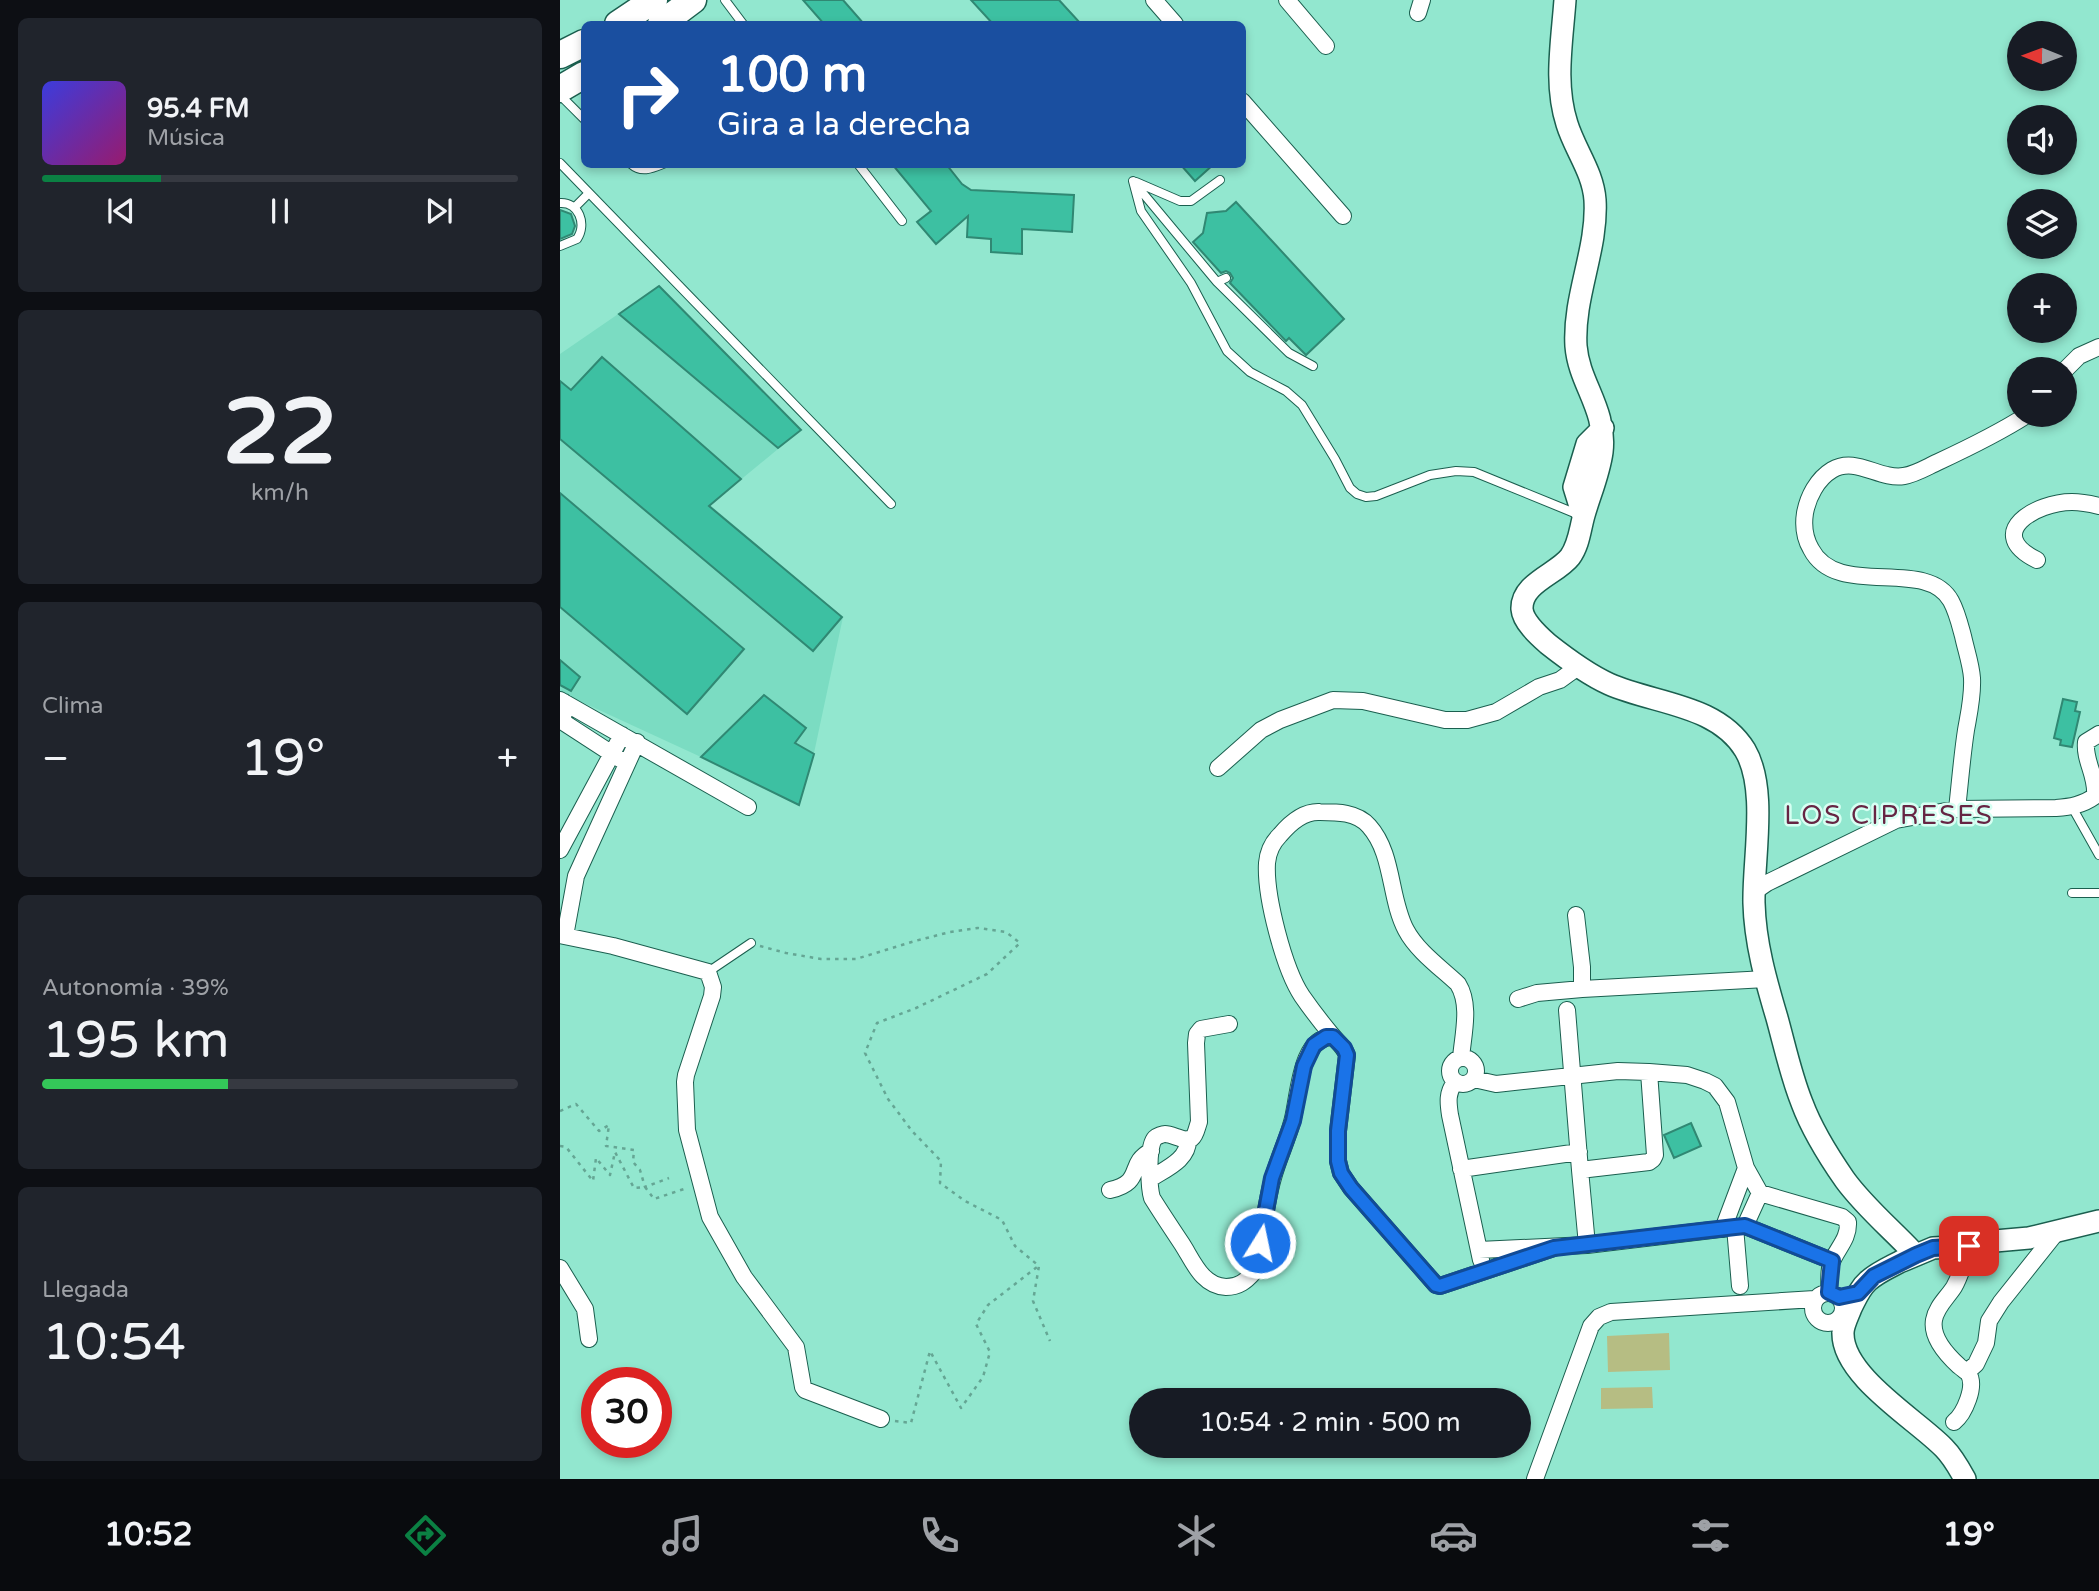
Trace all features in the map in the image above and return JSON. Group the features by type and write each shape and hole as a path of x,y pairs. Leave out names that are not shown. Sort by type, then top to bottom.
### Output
{"highway":[{"path":"638,21 664,17 692,0"},
{"path":"560,55 581,44"},
{"path":"560,89 581,77"}],"street":[{"path":"1154,0 1172,21"},
{"path":"1287,0 1326,46"},
{"path":"1565,0 1559,72 1561,102 1568,127 1592,180 1595,202 1591,250 1581,298 1576,349 1603,428 1595,484 1574,551 1566,562 1528,591 1524,597 1522,614 1538,636 1578,667 1610,684 1709,717 1730,732 1746,751 1754,773 1758,810 1760,887 1755,920 1758,947 1795,1083 1812,1126 1846,1181 1912,1254"},
{"path":"1246,106 1343,216"},
{"path":"2077,358 2099,347"},
{"path":"1957,809 1972,678 1961,629 1951,601 1944,591 1924,582 1841,573 1820,564 1805,539 1803,523 1817,484 1834,469 1856,466 1891,477 1906,476 1956,454 2007,426"},
{"path":"2037,560 2017,546 2014,537 2019,521 2026,515 2052,504 2073,502 2099,506"},
{"path":"1218,768 1261,730 1333,700 1363,701 1445,720 1467,720 1496,712 1539,687 1560,680 1578,667"},
{"path":"562,701 748,807"},
{"path":"562,701 563,722 627,763"},
{"path":"1760,887 1896,820 1957,809 2072,807 2088,801 2095,796 2096,785 2085,751 2086,742 2099,734"},
{"path":"560,850 611,755 629,738"},
{"path":"629,738 627,763 576,876 563,935 708,972 713,987 712,996 685,1082 687,1130 710,1217 737,1265 796,1347 805,1390 881,1419"},
{"path":"1461,1058 1465,1007 1462,991 1406,931 1383,850 1376,835 1354,815 1315,811 1289,824 1272,843 1267,865 1270,896 1286,962 1301,993 1347,1055 1338,1131 1338,1161 1341,1173 1436,1285 1440,1286 1554,1248"},
{"path":"1576,915 1582,989"},
{"path":"1518,999 1537,993 1582,989 1766,979"},
{"path":"1567,1010 1587,1245"},
{"path":"1230,1024 1201,1028 1198,1034 1196,1051 1199,1122 1193,1138 1166,1134 1158,1136 1153,1142 1149,1189 1196,1269 1207,1281 1219,1287 1232,1287 1247,1280 1254,1272 1272,1178 1293,1121 1304,1066 1314,1045 1326,1037 1333,1037"},
{"path":"1474,1079 1476,1073 1470,1060 1461,1058 1452,1063 1451,1078 1455,1082 1465,1084 1474,1079 1496,1084 1618,1071 1687,1076 1714,1086 1727,1102 1746,1168 1760,1193 1846,1219 1849,1226 1839,1252 1832,1261 1835,1296 1849,1313 1838,1328"},
{"path":"1580,1170 1649,1162 1653,1159 1655,1154 1650,1072"},
{"path":"1455,1082 1449,1089 1448,1103 1484,1270"},
{"path":"1150,1179 1183,1157 1189,1146 1188,1139"},
{"path":"1110,1190 1127,1184 1133,1178 1143,1155 1151,1151"},
{"path":"1461,1169 1579,1152"},
{"path":"1740,1286 1734,1227 1746,1168"},
{"path":"1734,1227 1760,1193"},
{"path":"1965,1479 1944,1448 1884,1397 1858,1370 1838,1328 1815,1316 1812,1307 1912,1254 1933,1248 1969,1246 2056,1233 2099,1221"},
{"path":"1479,1250 1554,1248 1734,1227 1832,1261"},
{"path":"1963,1369 1976,1364 1986,1343 1987,1326 2001,1302 2056,1233"},
{"path":"1954,1422 1964,1410 1970,1385 1963,1369 1937,1339 1934,1319 1954,1288 1969,1246"},
{"path":"560,1268 584,1309 589,1339"},
{"path":"1535,1479 1591,1326 1604,1314 1611,1311 1835,1296"}],"lane":[{"path":"724,0 738,21"},
{"path":"560,95 581,116"},
{"path":"560,163 891,504"},
{"path":"861,168 902,221"},
{"path":"1133,181 1180,201 1191,201 1220,180"},
{"path":"1133,181 1289,353 1313,366"},
{"path":"1133,181 1142,211 1191,282 1227,351 1250,372 1286,391 1302,405 1350,488 1357,494 1376,496 1430,475 1456,471 1474,472 1581,526"},
{"path":"575,207 589,193"},
{"path":"560,203 569,203 575,207 582,225 576,239 560,246"},
{"path":"2072,807 2099,855"},
{"path":"2072,892 2099,893"},
{"path":"708,972 751,943"}],"path":[{"path":"751,943 810,957 856,959 927,938 978,928 1006,932 1020,943 987,974 916,1008 877,1023 865,1053 888,1099 912,1131 940,1161 940,1183 965,1201 1002,1220 1015,1246 1039,1266"},
{"path":"560,1111 576,1104 598,1131 610,1125 606,1146 634,1150 633,1162 640,1170 645,1187 654,1199 700,1183"},
{"path":"560,1146 566,1147 593,1181 596,1158 610,1175 615,1152 634,1188 669,1178"},
{"path":"1039,1266 1033,1301 1050,1341"},
{"path":"881,1419 911,1423 930,1351 961,1408 983,1377 990,1352 976,1324 988,1305 1039,1266"}],"shaded area":[{"path":"659,286 801,430 710,505 843,617 814,753 799,805 560,692 560,354"},
{"path":"1669,1333 1670,1370 1608,1372 1607,1336"},
{"path":"1652,1387 1653,1408 1601,1409 1601,1388"}],"building":[{"path":"803,0 843,0 861,21 821,21"},
{"path":"971,0 1059,0 1078,21 990,21"},
{"path":"895,168 949,168 962,184 971,190 1074,195 1072,232 1022,229 1022,254 991,252 991,239 967,237 968,216 936,244 917,222 931,211"},
{"path":"1184,168 1210,168 1195,181"},
{"path":"1236,202 1344,319 1306,355 1289,338 1286,341 1230,283 1233,278 1230,273 1221,273 1193,242 1203,233 1207,213 1226,211"},
{"path":"560,210 571,214 575,226 572,234 560,239"},
{"path":"659,286 801,430 778,448 619,314"},
{"path":"602,357 741,479 709,506 842,617 813,651 560,439 560,381 571,390"},
{"path":"560,493 744,649 687,714 560,607"},
{"path":"560,660 580,677 571,691 560,685"},
{"path":"764,695 806,728 795,743 814,754 799,805 701,757"},
{"path":"2063,699 2077,702 2075,711 2080,712 2072,747 2060,745 2061,740 2054,738"},
{"path":"1691,1123 1701,1146 1674,1158 1664,1135"}],"district":[{"name":"LOS CIPRESES","path":"1889,815"}],"route":[{"path":"1260,1243 1272,1178 1293,1121 1304,1066 1314,1045 1326,1037 1333,1037 1339,1041 1347,1055 1338,1131 1338,1161 1341,1173 1436,1285 1440,1286 1554,1248 1745,1226 1832,1261 1829,1292 1839,1297 1858,1293 1874,1276 1933,1248 1969,1246"}]}
